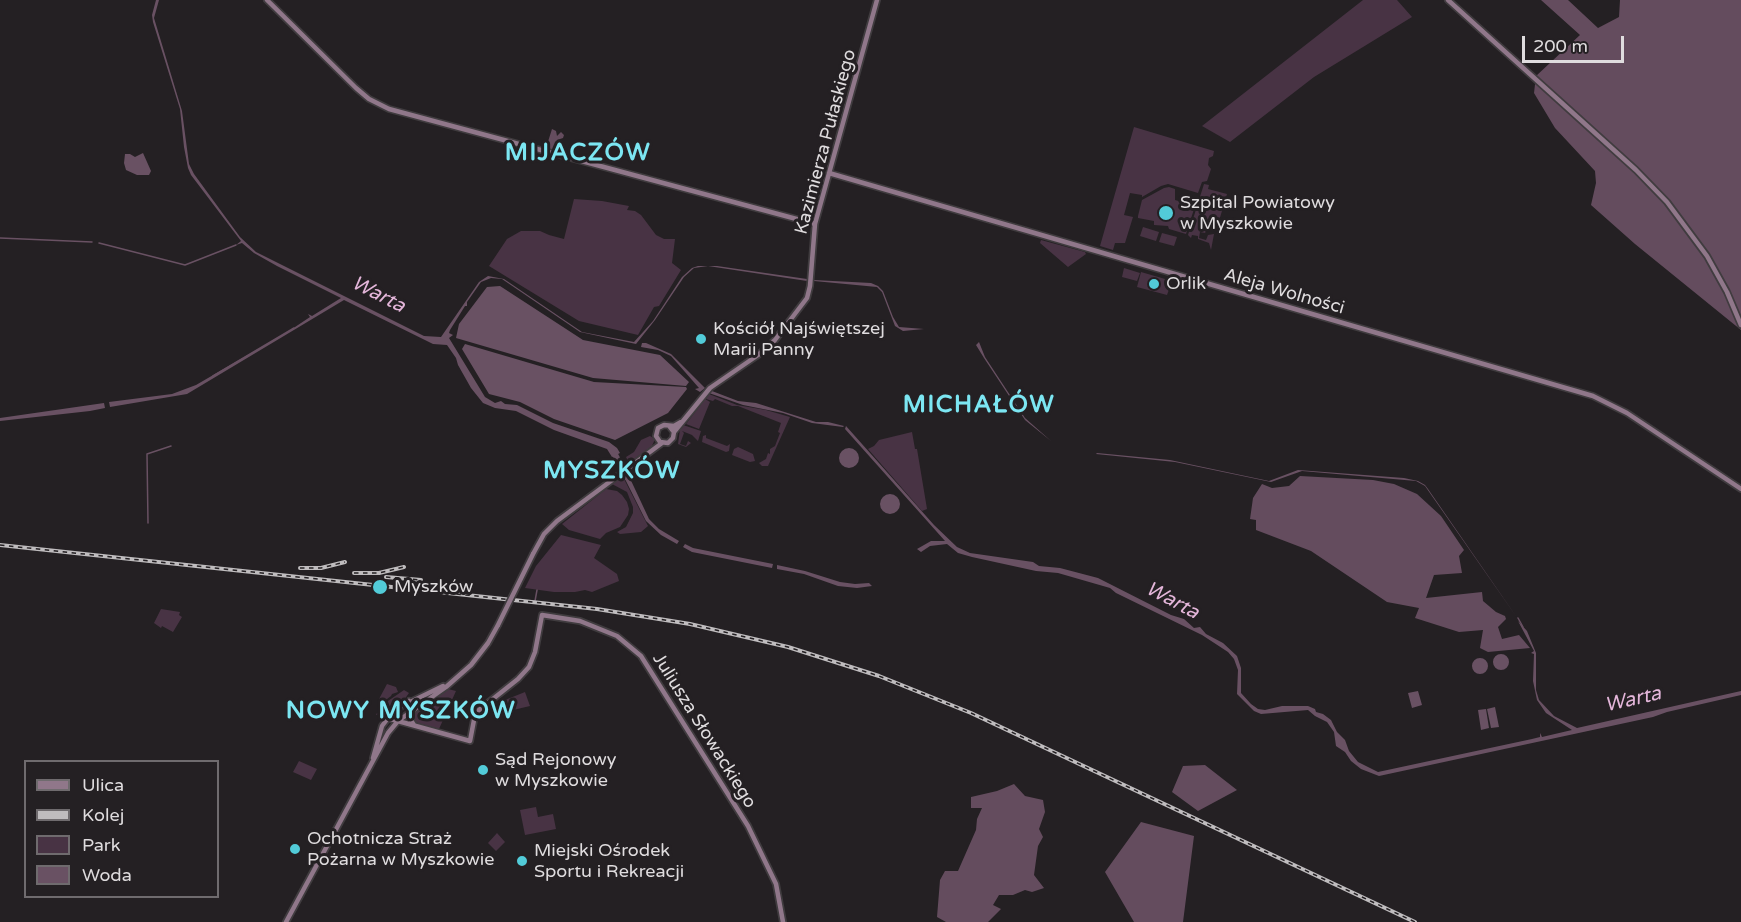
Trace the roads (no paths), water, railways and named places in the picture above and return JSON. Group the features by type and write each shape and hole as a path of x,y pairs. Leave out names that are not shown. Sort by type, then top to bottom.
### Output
{"street":[{"path":"267,0 356,88 369,99 389,109 767,213 815,224"},
{"name":"Kazimierza Pułaskiego","path":"674,432 710,388 770,345 802,305 810,285 815,224 877,0"},
{"path":"1448,0 1636,170 1667,202 1714,268 1741,325"},
{"name":"Aleja Wolności","path":"829,173 1593,396 1627,414 1741,489"},
{"name":"Kazimierza Pułaskiego","path":"670,427 685,418"},
{"path":"664,425 670,427 674,432 673,438 670,442 660,441 656,434 658,428 664,425"},
{"path":"286,922 388,733 398,721 453,681 480,656 544,534 562,517 660,441"},
{"name":"Juliusza Słowackiego","path":"416,727 470,741 474,720 479,710 518,679 529,667 536,652 542,615 580,621 606,631 621,639 640,656 748,826 776,884 783,922"},
{"path":"371,764 380,729 398,707 453,681"},
{"path":"409,701 412,704 410,719 416,727"},
{"path":"388,719 416,727"}],"water":[{"path":"156,0 159,0 154,18 182,111 189,164 240,237 256,252 424,336 441,337 479,282 488,276 504,279 582,332 634,342 653,321 682,277 692,268 708,266 694,268 684,277 655,320 636,344 580,332 502,279 491,278 481,282 450,330 449,333 453,335 449,338 485,397 495,403 501,401 505,404 517,405 553,423 609,442 620,453 612,457 607,449 554,430 516,411 495,408 483,403 471,388 447,345 433,344 344,300 187,394 110,407 109,402 172,394 196,385 289,331 310,317 308,314 312,316 341,298 277,266 242,243 236,245 241,241 191,175 184,147 180,109 153,22 152,15"},
{"path":"143,153 151,171 149,175 137,175 126,170 125,154 135,157"},
{"path":"708,266 807,279 807,281"},
{"path":"814,280 871,283 878,286 883,291 899,327 924,329 903,331 895,326 882,292 877,287"},
{"path":"500,286 583,340 660,355 689,382 686,386 593,378 456,338 459,324 487,287"},
{"path":"979,342 985,357 1025,418 1051,441 1025,420 976,345"},
{"path":"642,343 671,354 705,388 700,392 695,389 699,388 671,356 658,350 641,347"},
{"path":"465,344 594,382 686,387 687,389 668,413 615,440 554,419 520,402 489,394 462,349"},
{"path":"712,391 738,401 756,403 816,422 844,426 812,423 783,413 743,405 709,393"},
{"path":"104,403 105,408 90,411 0,421 0,418"},
{"path":"846,426 934,525 957,547 970,553 1033,562 1039,566 1060,568 1098,578 1171,615 1184,619 1194,628 1200,627 1206,634 1223,643 1237,656 1241,668 1241,693 1251,704 1258,709 1265,710 1282,706 1308,706 1315,709 1316,712 1331,720 1358,762 1378,772 1532,739 1540,737 1540,733 1542,737 1572,730 1546,713 1537,700 1533,681 1534,654 1531,653 1534,651 1518,621 1527,631 1536,653 1536,690 1539,700 1554,716 1577,728 1741,691 1741,695 1653,717 1379,776 1361,769 1351,761 1345,752 1336,746 1334,732 1327,722 1308,710 1261,714 1254,711 1237,694 1238,670 1234,659 1228,652 1202,635 1110,588 1058,573 1036,571 972,557 958,553 947,544 930,546 921,552 917,549 931,541 945,541 845,429"},
{"path":"849,448 856,451 859,458 856,465 849,468 842,465 839,458 842,451"},
{"path":"1097,453 1170,460 1269,481 1298,470 1418,481 1425,485 1428,489 1518,619 1425,486 1416,481 1302,471 1271,482 1175,462"},
{"path":"627,472 649,519 659,529 679,541 677,544 661,535 646,521 623,475"},
{"path":"890,494 897,497 900,504 897,511 890,514 883,511 880,504 883,497"},
{"path":"685,544 693,548 773,564 772,568 692,552 683,547"},
{"path":"777,565 840,582 869,583 872,586 857,588 838,586 804,574 777,569"},
{"path":"1501,654 1509,662 1501,670 1493,662"},
{"path":"1480,658 1488,666 1480,674 1472,666"},
{"path":"1418,691 1422,705 1412,708 1408,693"},
{"path":"1495,707 1499,727 1491,728 1487,709"},
{"path":"1486,709 1489,728 1481,730 1478,710"}],"waterway":[{"path":"0,238 92,242"},
{"path":"99,243 185,265 236,245"},
{"path":"213,376 294,328"},
{"path":"148,523 147,454 171,446"},
{"name":"Warta","path":"612,449 627,477"},
{"path":"535,601 537,590"},
{"path":"1518,618 1523,627"}],"railway":[{"path":"0,545 597,609 690,624 788,647 879,676 971,713 1415,922"},
{"path":"300,568 321,568 345,562"},
{"path":"354,573 379,573 404,567"},
{"path":"386,577 421,580"}],"place":[{"name":"Szpital Powiatowy w Myszkowie","path":"1166,213"},
{"name":"Orlik","path":"1154,284"},
{"name":"Kościół Najświętszej Marii Panny","path":"701,339"},
{"name":"Myszków","path":"380,587"},
{"name":"Sąd Rejonowy w Myszkowie","path":"483,770"},
{"name":"Ochotnicza Straż Pożarna w Myszkowie","path":"295,849"},
{"name":"Miejski Ośrodek Sportu i Rekreacji","path":"522,861"}],"district":[{"name":"MIJACZÓW","path":"578,154"},
{"name":"MICHAŁÓW","path":"979,406"},
{"name":"MYSZKÓW","path":"612,472"},
{"name":"NOWY MYSZKÓW","path":"401,712"}]}
